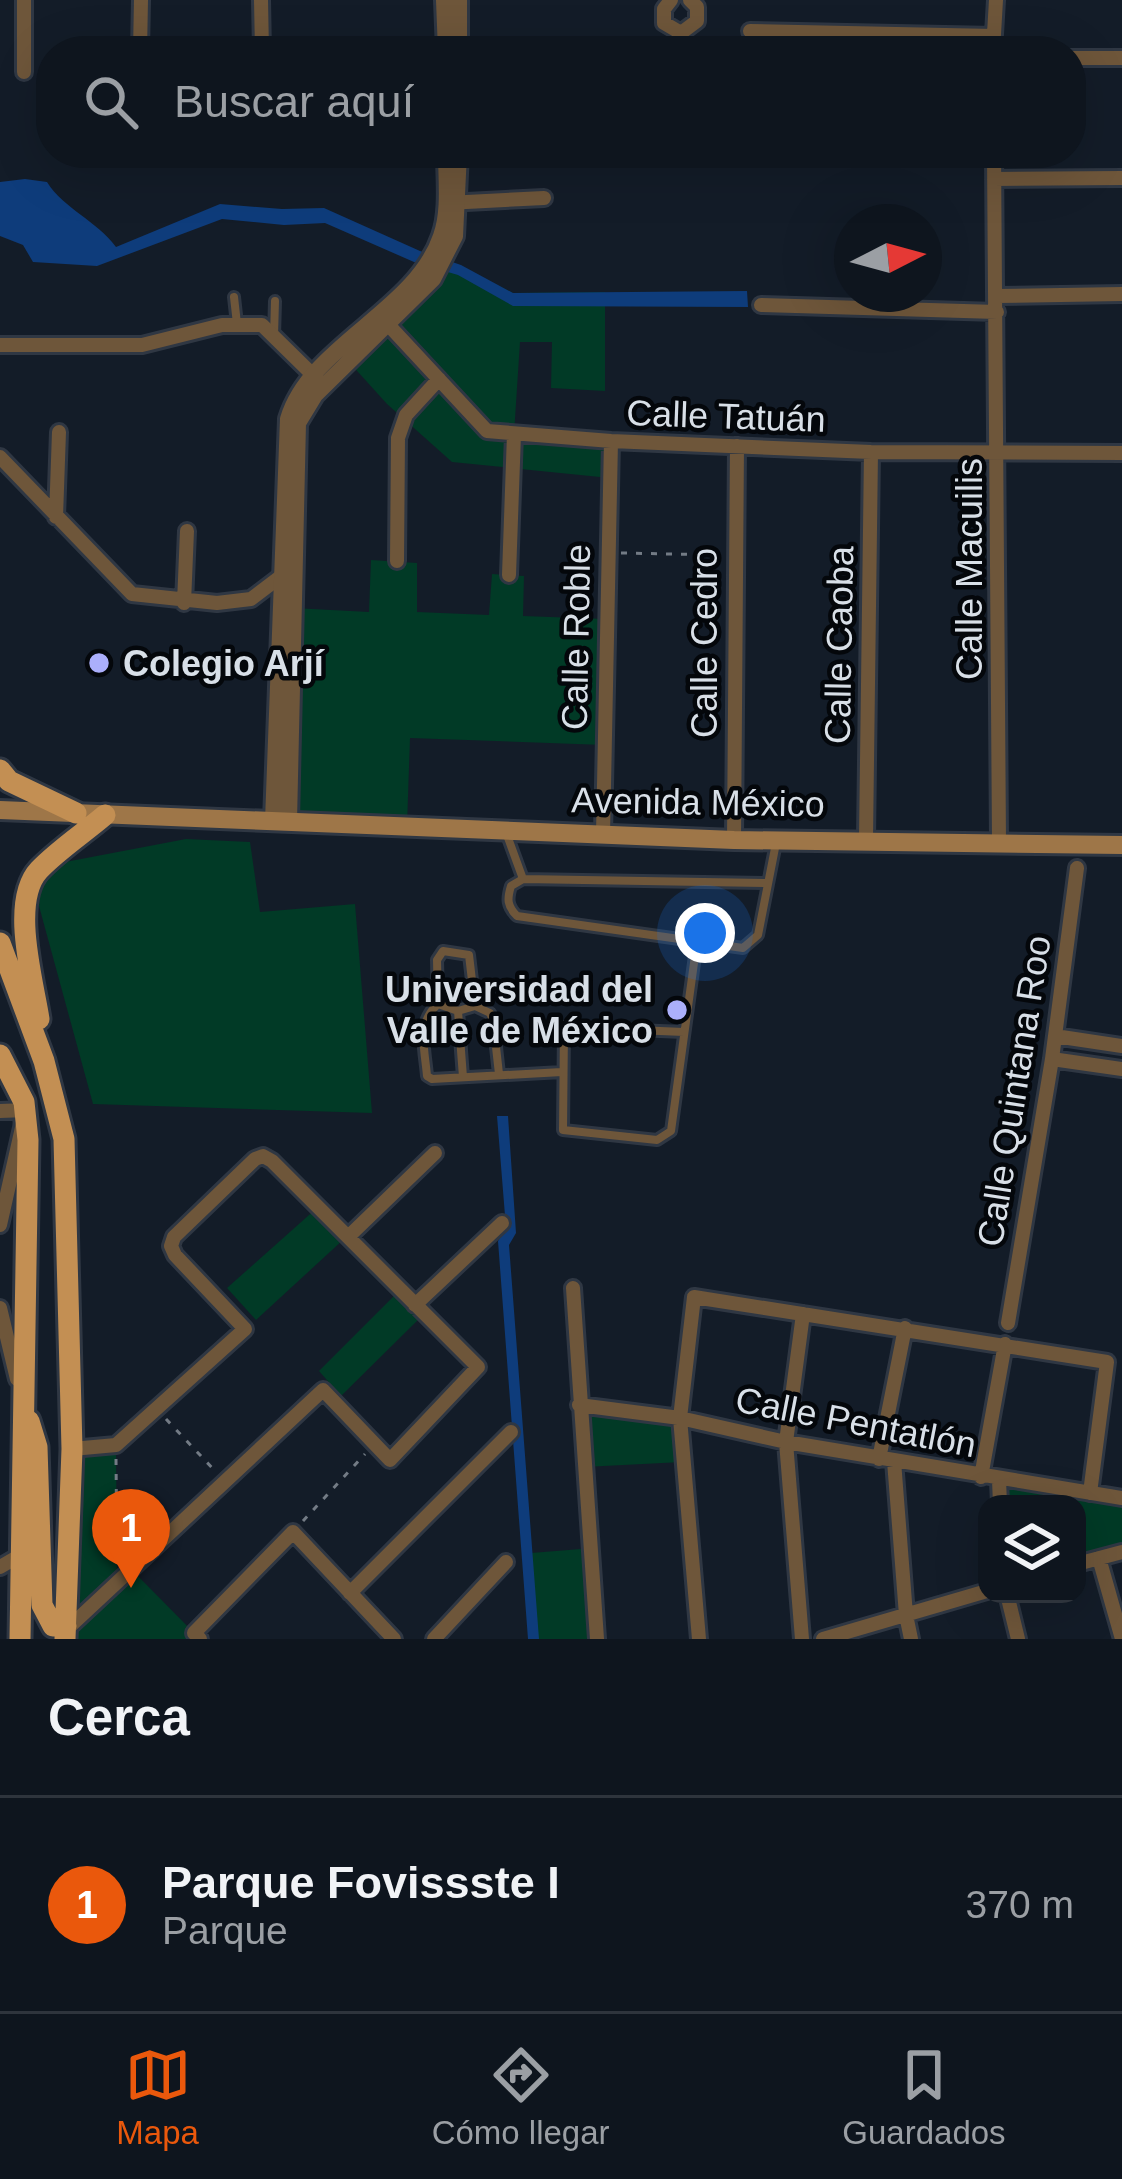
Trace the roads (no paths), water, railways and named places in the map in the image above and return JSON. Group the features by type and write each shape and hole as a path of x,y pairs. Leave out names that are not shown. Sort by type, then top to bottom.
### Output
{"main road":[{"path":"0,770 9,781 76,813"},
{"name":"Avenida México","path":"0,810 734,840 1122,845"},
{"path":"44,1061 25,899 35,873 105,815"},
{"path":"0,943 44,1061 64,1139 72,1450 66,1632 53,1626 42,1606 37,1447 23,1403"},
{"path":"0,1045 21,1092 29,1204 23,1403 10,1562 20,1639"},
{"path":"0,1055 21,1092 64,1139"}],"street":[{"path":"23,72 24,0"},
{"path":"140,36 141,0"},
{"path":"261,0 262,36"},
{"path":"445,0 446,36"},
{"path":"459,0 459,36"},
{"path":"671,0 664,9 664,23 681,33 697,21 697,7 690,0"},
{"path":"993,36 996,0"},
{"path":"749,31 851,36"},
{"path":"1086,58 1122,58"},
{"path":"448,168 453,202"},
{"path":"281,821 298,423 315,395 424,269 453,202 457,168"},
{"name":"Calle Macuilis","path":"994,168 999,842"},
{"path":"994,179 1122,178"},
{"path":"453,202 544,198"},
{"path":"761,305 997,304 1122,294"},
{"path":"281,821 280,577 288,419 294,398 314,376 384,320"},
{"name":"Calle Tatuán","path":"384,320 487,431 871,452 1122,453"},
{"path":"0,345 142,345 237,325 262,326 314,376"},
{"path":"397,562 398,438 406,415 439,379"},
{"path":"56,517 59,432"},
{"path":"509,574 514,434"},
{"name":"Calle Roble","path":"603,834 610,441"},
{"name":"Calle Cedro","path":"734,840 737,446"},
{"name":"Calle Caoba","path":"866,839 871,452"},
{"path":"0,458 128,592 184,603 251,599 280,577"},
{"path":"184,603 187,531"},
{"name":"Calle Quintana Roo","path":"1008,1323 1052,1059 1077,868"},
{"path":"1055,1036 1122,1046"},
{"path":"1052,1059 1122,1069"},
{"path":"0,1111 21,1092"},
{"path":"0,1226 21,1092"},
{"path":"348,1237 435,1153"},
{"path":"66,1632 323,1390 391,1460 478,1367 263,1156 174,1238 171,1246 245,1328 116,1445 72,1450"},
{"path":"415,1305 502,1223"},
{"path":"573,1288 597,1639"},
{"path":"699,1639 680,1418 694,1297 1107,1362 1090,1493"},
{"path":"0,1308 23,1403"},
{"path":"802,1639 786,1442 803,1314"},
{"path":"905,1328 886,1460 911,1639"},
{"path":"981,1477 1005,1344"},
{"name":"Calle Pentatlón","path":"579,1405 680,1418 786,1442 1122,1498"},
{"path":"350,1593 511,1432"},
{"path":"999,1480 1000,1495"},
{"path":"197,1636 292,1532 394,1639"},
{"path":"1086,1562 1122,1552"},
{"path":"1100,1558 1122,1639"},
{"path":"434,1639 506,1562"},
{"path":"824,1639 978,1594"},
{"path":"1008,1603 1018,1639"}],"lane":[{"path":"234,297 237,325"},
{"path":"274,340 275,302"},
{"path":"505,830 523,879"},
{"path":"767,883 523,879 511,886 507,898 517,916 743,948 755,941 777,837"},
{"path":"684,1032 570,1024 562,1034 563,1130 657,1140 671,1131 697,941"},
{"path":"475,1006 466,952 439,953 438,1004 423,1023 427,1076 562,1072"},
{"path":"438,1004 458,1011 475,1006 490,1013 499,1074"},
{"path":"458,1011 463,1077"}],"water":[{"path":"0,182 47,182 116,247 220,204 324,208 461,265 513,293 747,291 748,307 513,306 458,275 414,262 325,223 222,219 97,266 33,262 23,245 0,236"},
{"path":"497,1116 508,1116 516,1233 509,1245 539,1639 528,1639 498,1241 506,1228"}],"place":[{"name":"Colegio Arjí","path":"99,663"},
{"name":"Universidad del Valle de México","path":"677,1010"},
{"name":"Parque Fovissste I","path":"131,1588"}]}
